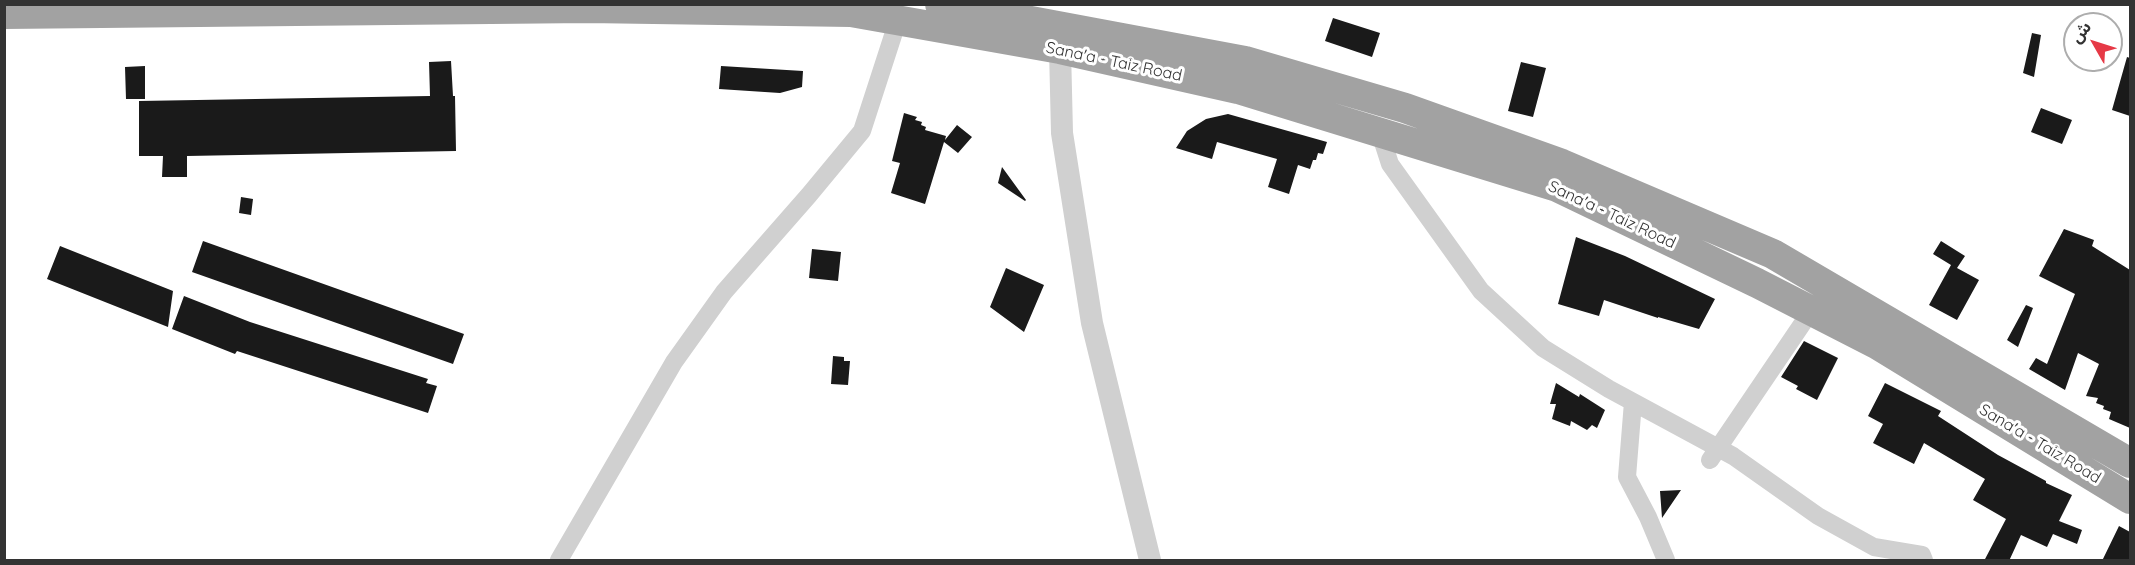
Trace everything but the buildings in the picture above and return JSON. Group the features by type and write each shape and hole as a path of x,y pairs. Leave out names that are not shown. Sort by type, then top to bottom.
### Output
{"highway":[{"name":"Sana'a - Taiz Road","path":"940,4 1245,61 1406,108 1562,164 1773,254 2130,463"},
{"name":"Sana'a - Taiz Road","path":"4,14 588,8 851,12 1060,49 1238,89 1557,187 1878,345 2130,499"}],"street":[{"path":"560,561 674,362 724,291 862,131 898,21"},
{"path":"1060,49 1062,133 1092,323 1150,561"},
{"path":"1380,133 1390,164 1482,291 1543,348 1714,454 1732,456 1818,516 1874,547 1922,555 1924,561"},
{"path":"1714,454 1811,311"},
{"path":"1633,402 1627,477 1648,517 1666,561"}]}
